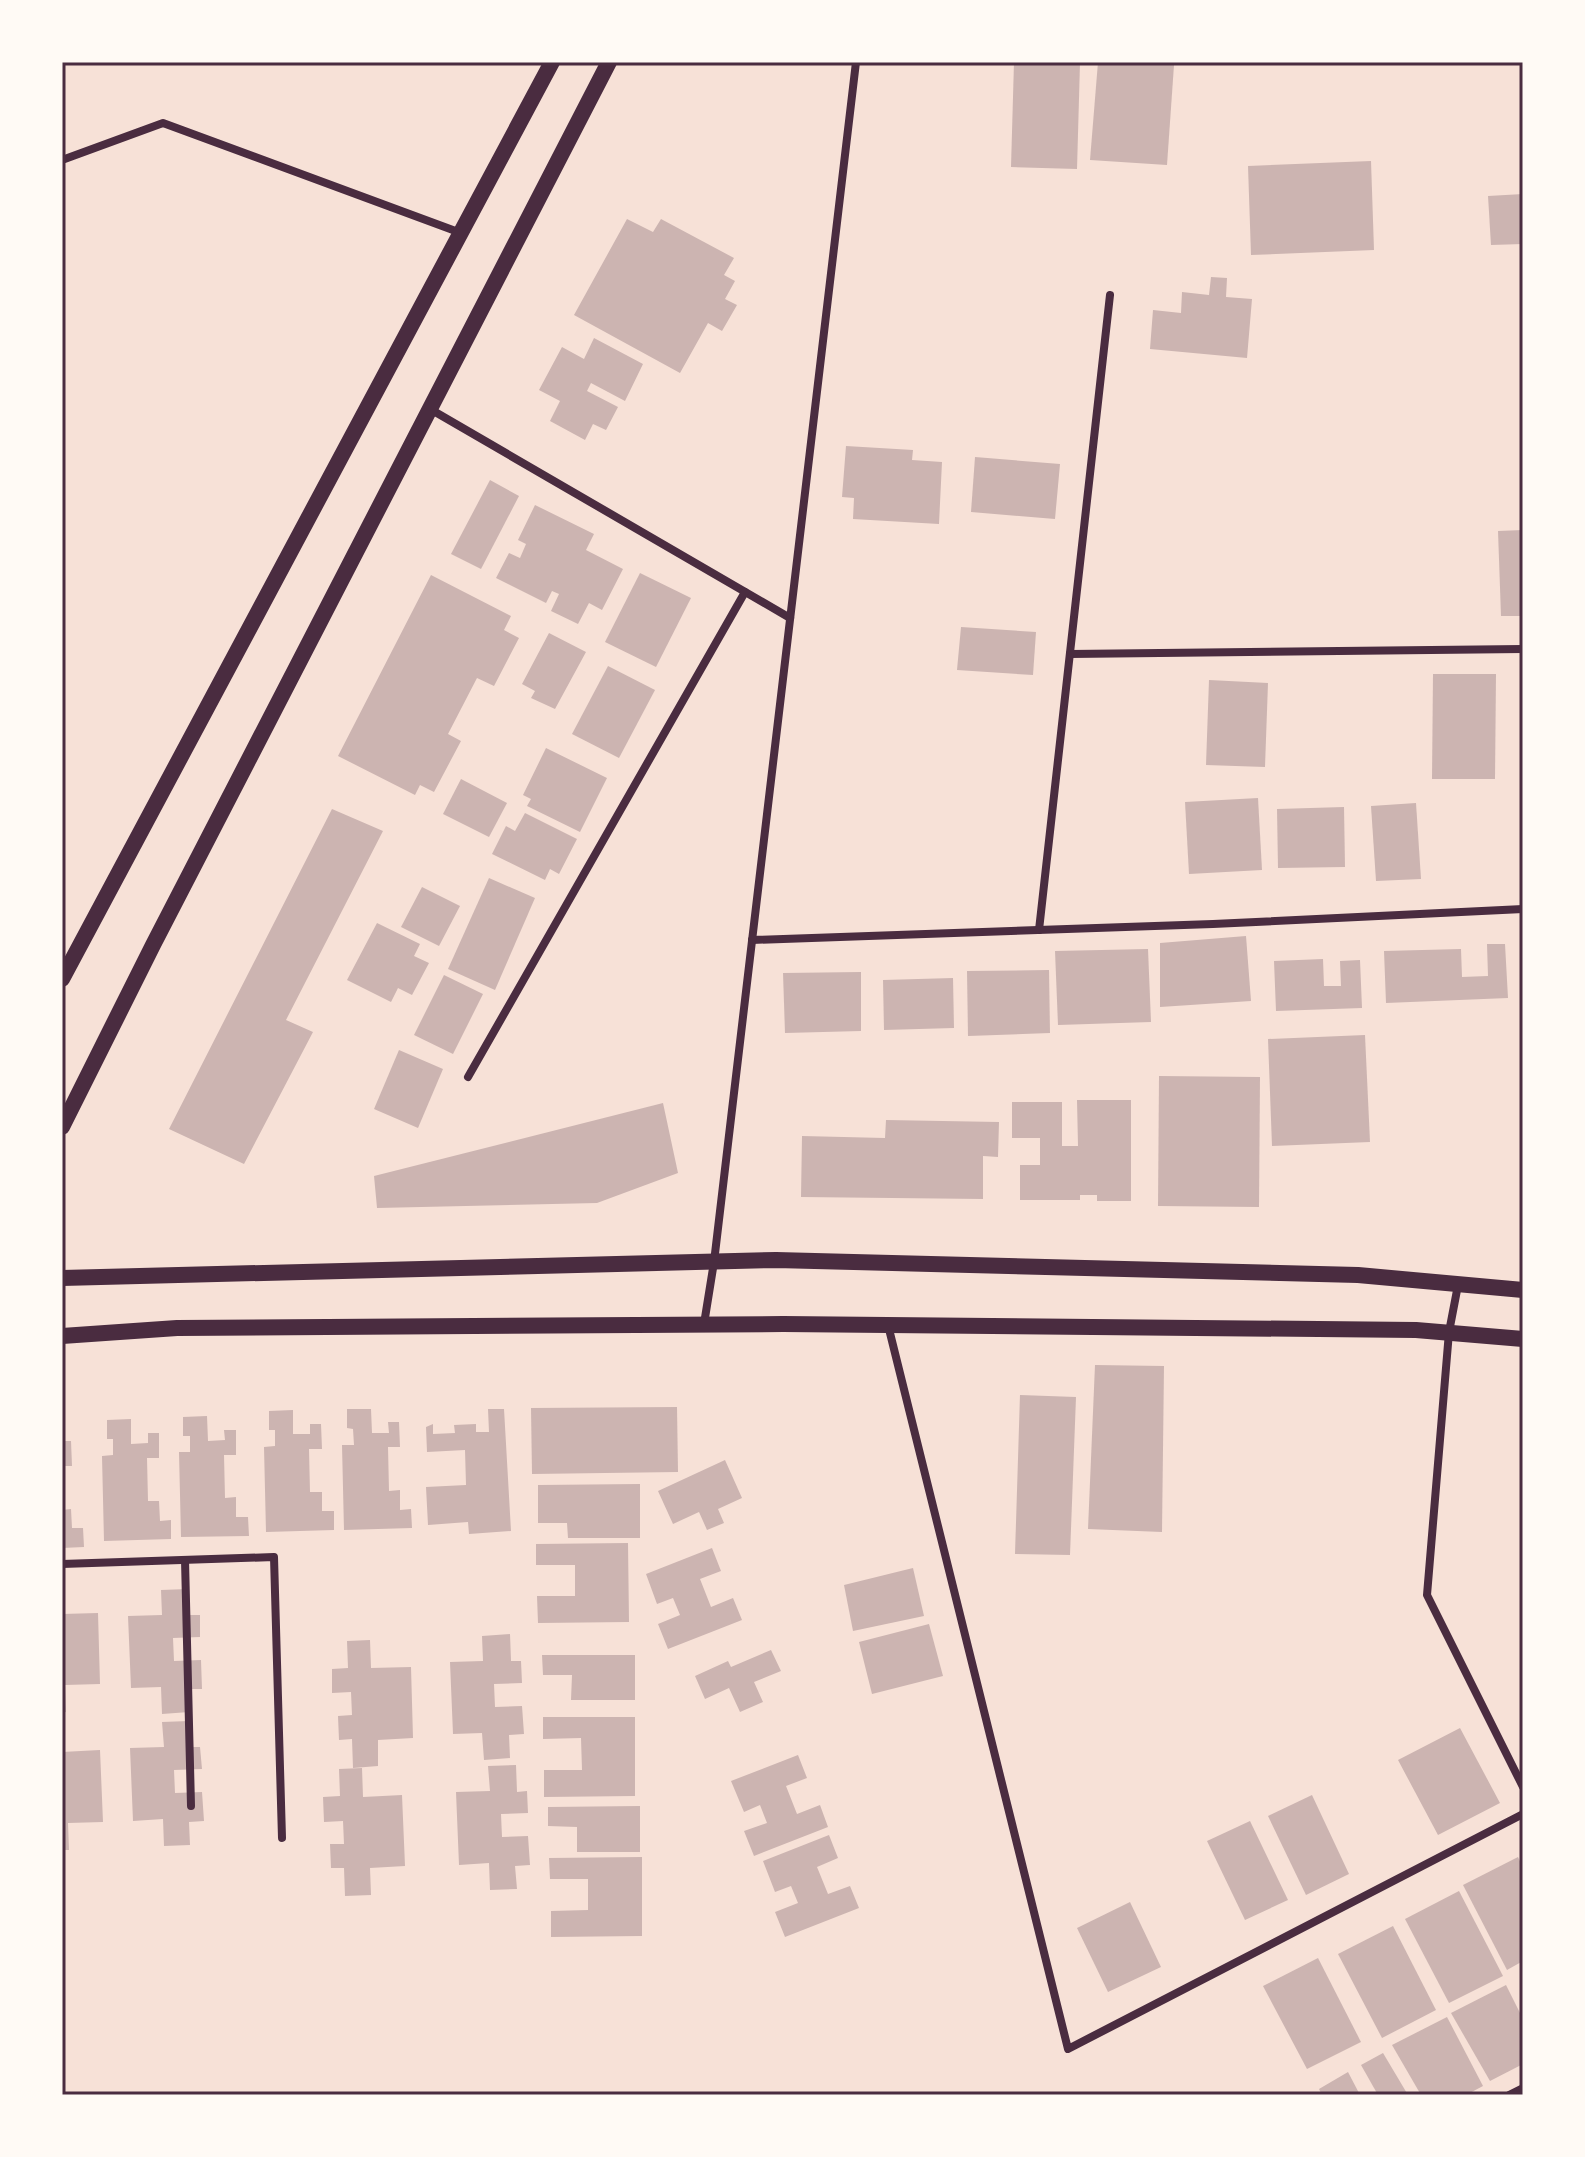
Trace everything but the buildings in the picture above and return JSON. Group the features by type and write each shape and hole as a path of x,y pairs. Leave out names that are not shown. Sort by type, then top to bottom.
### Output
{"main road":[{"path":"62,979 552,62"},
{"path":"62,1127 609,62"},
{"path":"62,1278 776,1260 1358,1275 1523,1290"},
{"path":"62,1336 177,1328 704,1324 1416,1330 1523,1339"}],"street":[{"path":"704,1324 714,1262 856,62"},
{"path":"62,160 163,123 462,233"},
{"path":"1039,930 1110,295"},
{"path":"430,409 790,618"},
{"path":"468,1077 745,592"},
{"path":"1070,654 1523,649"},
{"path":"752,940 1523,909"},
{"path":"1459,1284 1449,1332 1427,1595 1523,1787"},
{"path":"888,1325 1068,2049 1523,1814"},
{"path":"62,1564 274,1557 282,1838"},
{"path":"185,1560 191,1806"},
{"path":"1509,2095 1523,2088"}]}
